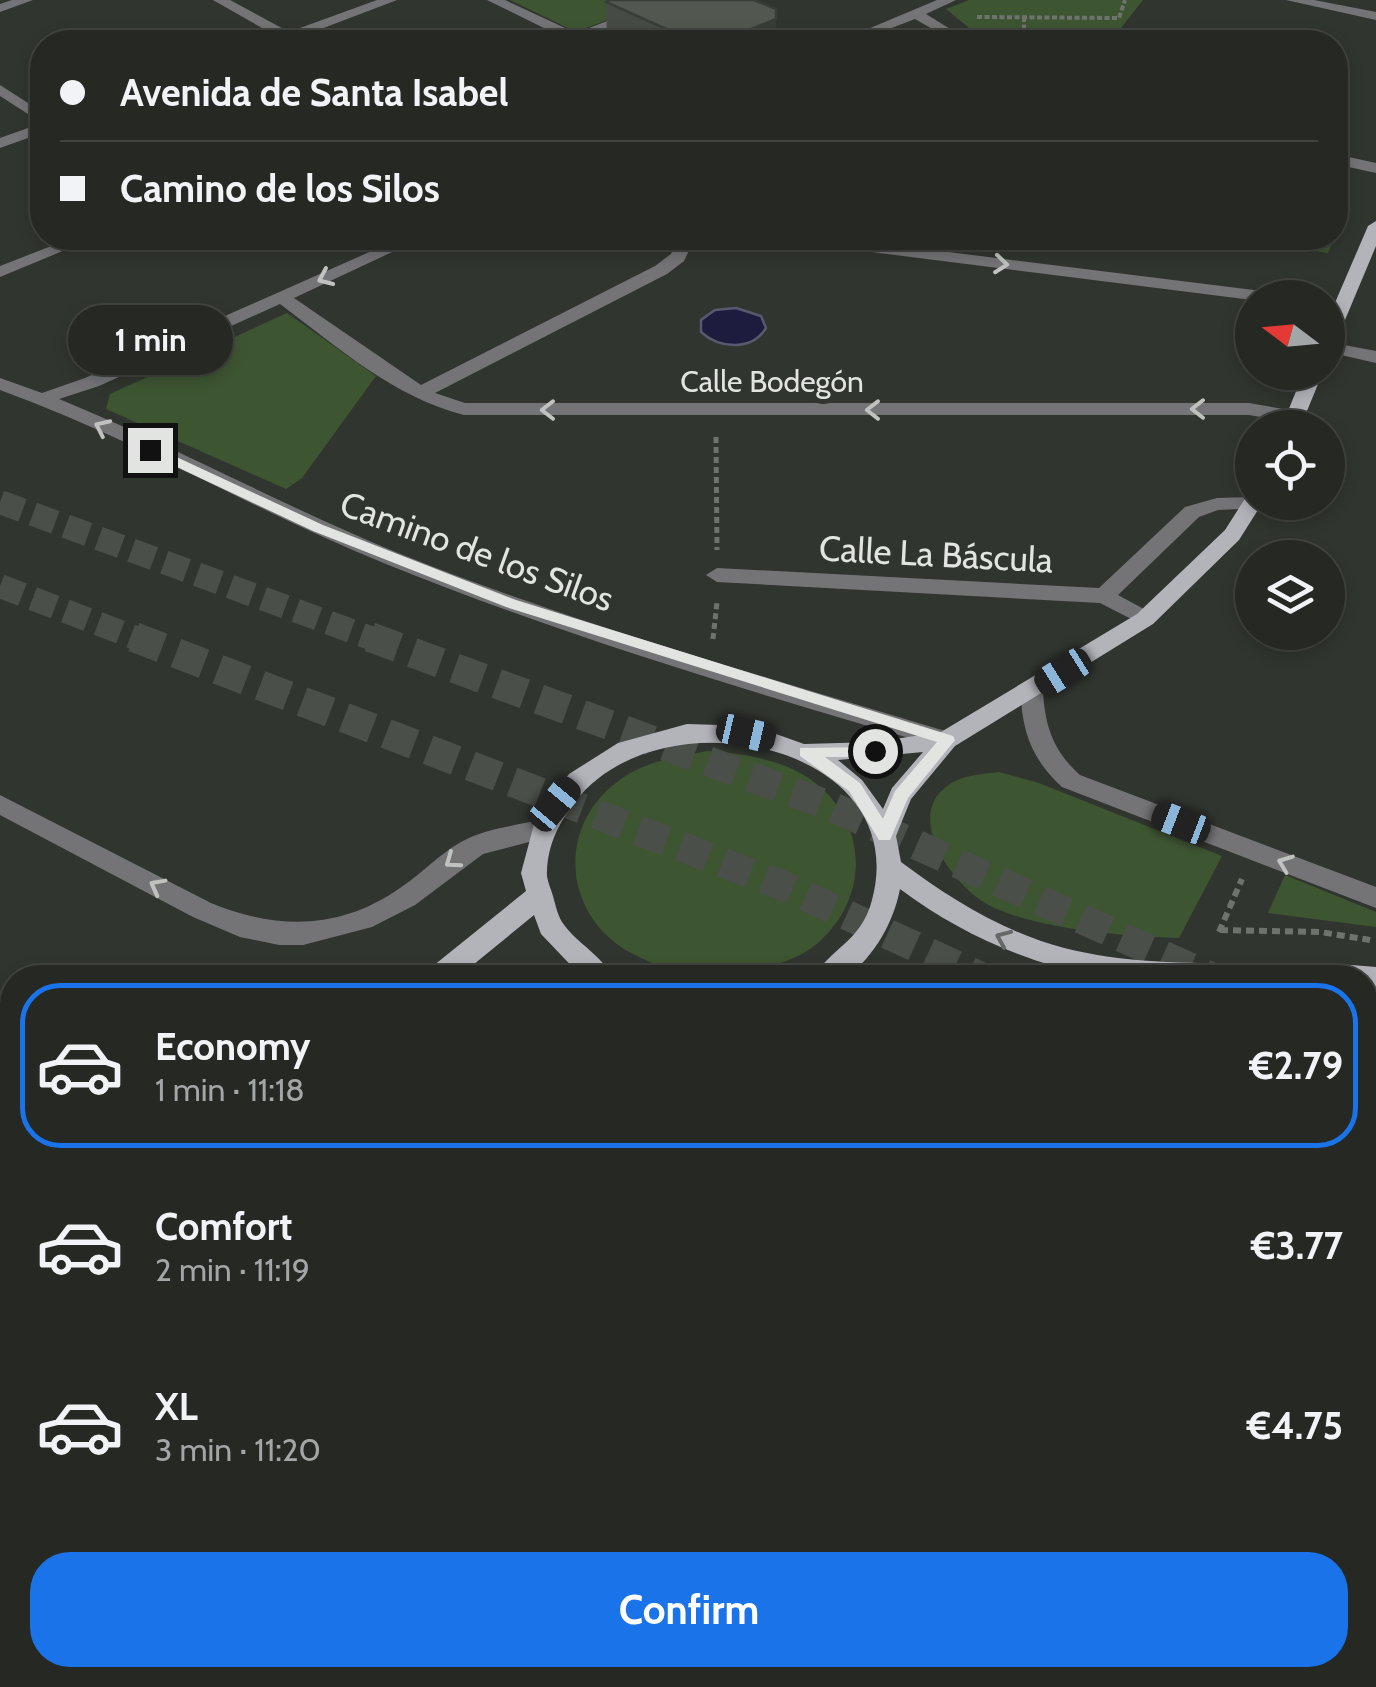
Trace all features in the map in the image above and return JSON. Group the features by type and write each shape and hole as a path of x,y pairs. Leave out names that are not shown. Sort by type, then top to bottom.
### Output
{"main road":[{"path":"1345,288 1376,226"},
{"path":"884,836 901,795 948,740 1145,618 1223,544 1241,520"},
{"path":"585,965 567,950 544,914 538,895 535,872 543,829 555,804 574,782 622,749 683,732 730,732 776,740 806,752 855,787 884,836 890,867 888,894 865,944 842,965"},
{"path":"806,752 875,751 948,740"},
{"path":"890,867 962,920 1066,960 1099,965"},
{"path":"453,965 538,895"}],"street":[{"path":"0,8 26,0"},
{"path":"220,0 268,30"},
{"path":"314,30 390,0"},
{"path":"494,0 553,30"},
{"path":"602,30 674,0"},
{"path":"697,0 766,30"},
{"path":"872,30 949,0"},
{"path":"1293,0 1376,16"},
{"path":"913,12 944,30"},
{"path":"0,90 30,111"},
{"path":"0,143 30,132"},
{"path":"1348,162 1376,168"},
{"path":"0,272 56,250"},
{"path":"41,400 92,382 387,250"},
{"path":"422,392 662,270 681,250"},
{"path":"896,250 1235,293"},
{"name":"Calle Bodegón","path":"281,297 422,392 470,410 1255,410"},
{"path":"1345,351 1376,357"},
{"name":"Camino de los Silos","path":"0,384 318,528 511,604 948,740"},
{"path":"1104,596 1192,512 1217,504 1235,504"},
{"name":"Calle La Báscula","path":"717,575 1104,596 1145,618"},
{"path":"1032,691 1032,717 1040,748 1071,781 1376,898"},
{"path":"0,804 202,910 240,926 279,934 303,934 363,920 406,898 475,846 543,829"}],"path":[{"path":"966,17 1119,18 1125,0"},
{"path":"1024,17 1026,30"},
{"path":"707,666 716,626 716,411"},
{"path":"1215,940 1247,868"},
{"path":"1220,930 1320,932 1376,942"}],"green space":[{"path":"510,0 659,0 581,30 572,30"},
{"path":"969,0 1143,0 1119,30 971,30 946,9"},
{"path":"287,313 376,376 302,478 286,489 106,409 110,394"},
{"path":"707,751 756,757 802,774 839,809 850,830 855,876 837,921 812,948 773,965 658,965 609,938 592,918 576,870 577,845 585,821 600,798 621,779 662,760"},
{"path":"999,772 1039,783 1222,856 1179,938 1050,925 1001,911 970,892 937,848 930,814 935,799 953,782"},
{"path":"1285,875 1376,912 1376,927 1268,913"}],"shaded area":[{"path":"736,308 761,316 766,328 753,341 726,344 701,332 701,320 715,310"}],"building":[{"path":"754,0 776,9 776,19 749,30 668,30 606,2"}],"tunnel":[{"path":"0,502 376,640"},
{"path":"0,586 141,640"},
{"path":"134,637 784,886 955,965"},
{"path":"370,637 830,806 1184,965"}],"route":[{"path":"150,450 318,528 511,604 948,740 901,795 884,836 855,787 806,752 875,751"}]}
